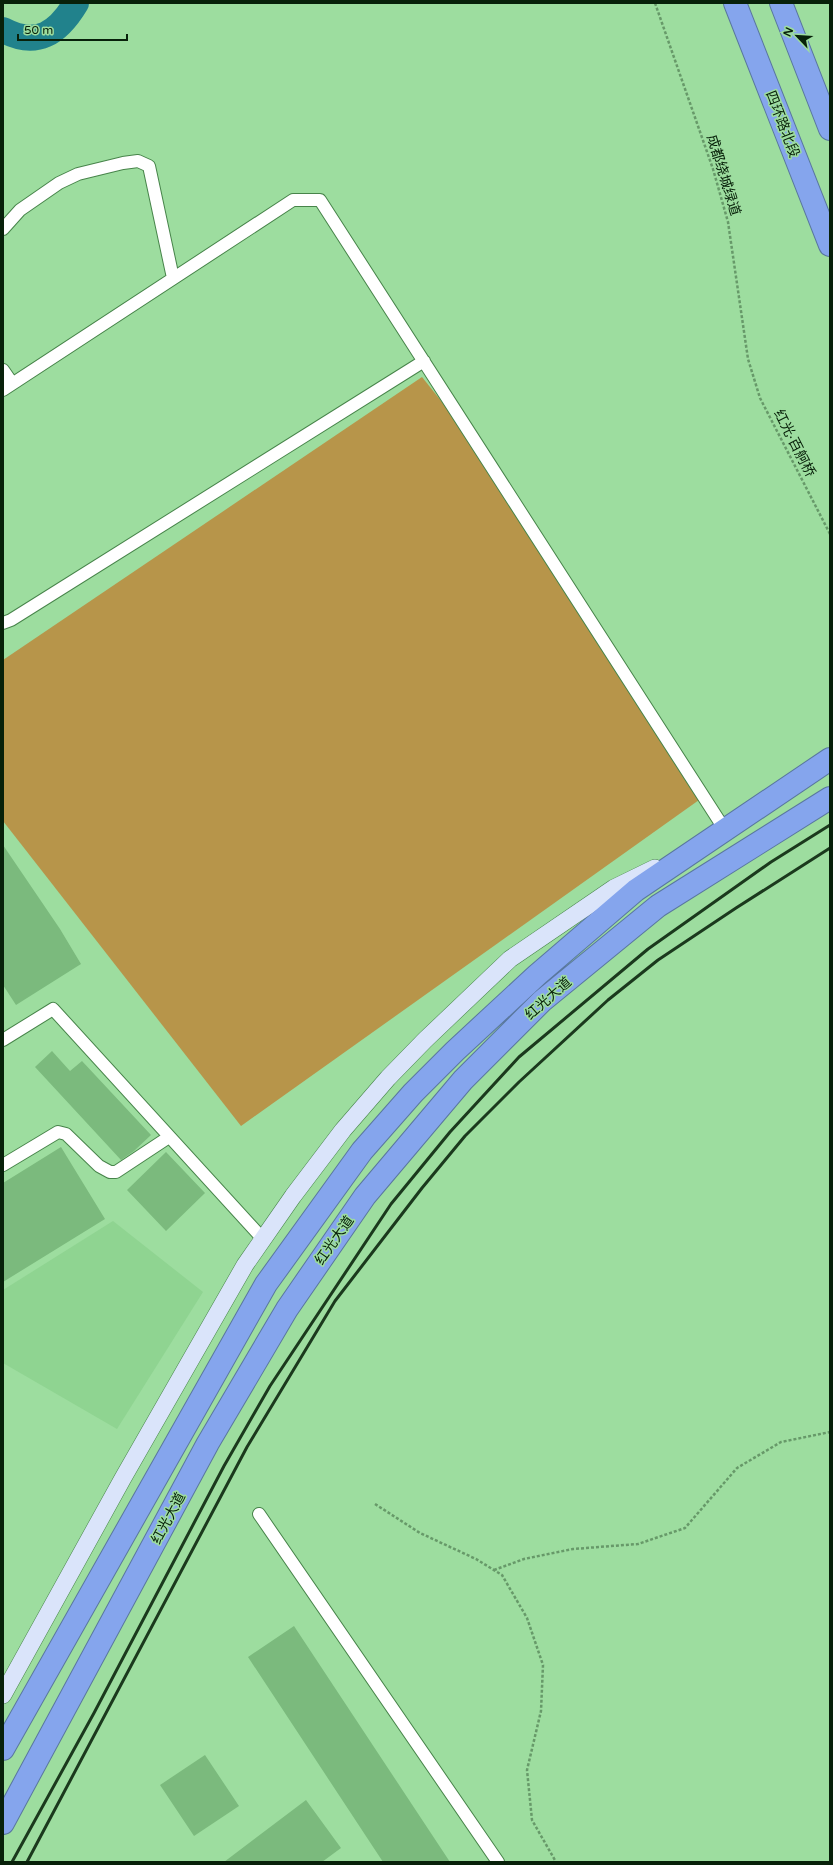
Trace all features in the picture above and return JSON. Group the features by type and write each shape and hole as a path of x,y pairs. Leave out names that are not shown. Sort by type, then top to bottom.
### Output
{"highway":[{"name":"四环路北段","path":"735,3 830,245"},
{"path":"781,3 830,129"},
{"name":"红光大道","path":"3,1749 266,1284 362,1150 413,1093 449,1056 537,975 636,890 830,759"},
{"name":"红光大道","path":"3,1823 208,1443 287,1309 365,1196 463,1080 542,1001 658,906 830,798"}],"main road":[{"path":"3,1694 123,1478 245,1265 292,1196 343,1130 383,1084 425,1040 510,959 614,888 718,835"}],"street":[{"path":"3,229 20,210 59,183 78,174 138,161 149,166 173,278"},
{"path":"3,370 8,387 293,200 320,200 424,361 718,835"},
{"path":"3,623 18,616 424,361"},
{"path":"3,1040 53,1009 263,1239"},
{"path":"3,1165 55,1132 60,1132 66,1134 99,1166 110,1172 116,1172 169,1137"},
{"path":"259,1514 498,1862"}],"path":[{"name":"成都绕城绿道","path":"654,3 713,170 728,222 748,359"},
{"name":"红光·百舸桥","path":"748,359 760,398 830,534"},
{"path":"494,1570 524,1559 574,1549 638,1544 685,1528 737,1468 781,1442 830,1432"},
{"path":"375,1504 420,1534 476,1559 502,1575 527,1618 543,1665 541,1711 527,1770 532,1820 556,1862"}],"shaded area":[{"path":"422,377 446,407 699,800 241,1126 3,821 3,660"},
{"path":"113,1221 203,1292 117,1429 3,1363 3,1290"}],"building":[{"path":"3,845 60,929 81,964 16,1005 3,985"},
{"path":"52,1051 70,1071 82,1061 151,1135 134,1151 121,1160 35,1067"},
{"path":"61,1147 105,1219 3,1282 3,1183"},
{"path":"166,1152 205,1193 166,1231 127,1190"},
{"path":"294,1626 450,1862 383,1862 248,1657"},
{"path":"205,1755 239,1806 194,1836 160,1785"},
{"path":"306,1800 341,1848 322,1862 224,1862"}],"waterway":[{"path":"3,30 26,38 46,34 62,22 76,3"}],"railway":[{"path":"12,1862 94,1713 224,1466 270,1386 391,1204 450,1132 519,1057 648,949 771,862 830,825"},
{"path":"27,1862 247,1447 335,1301 422,1188 465,1136 519,1082 608,1000 658,960 830,848"}]}
